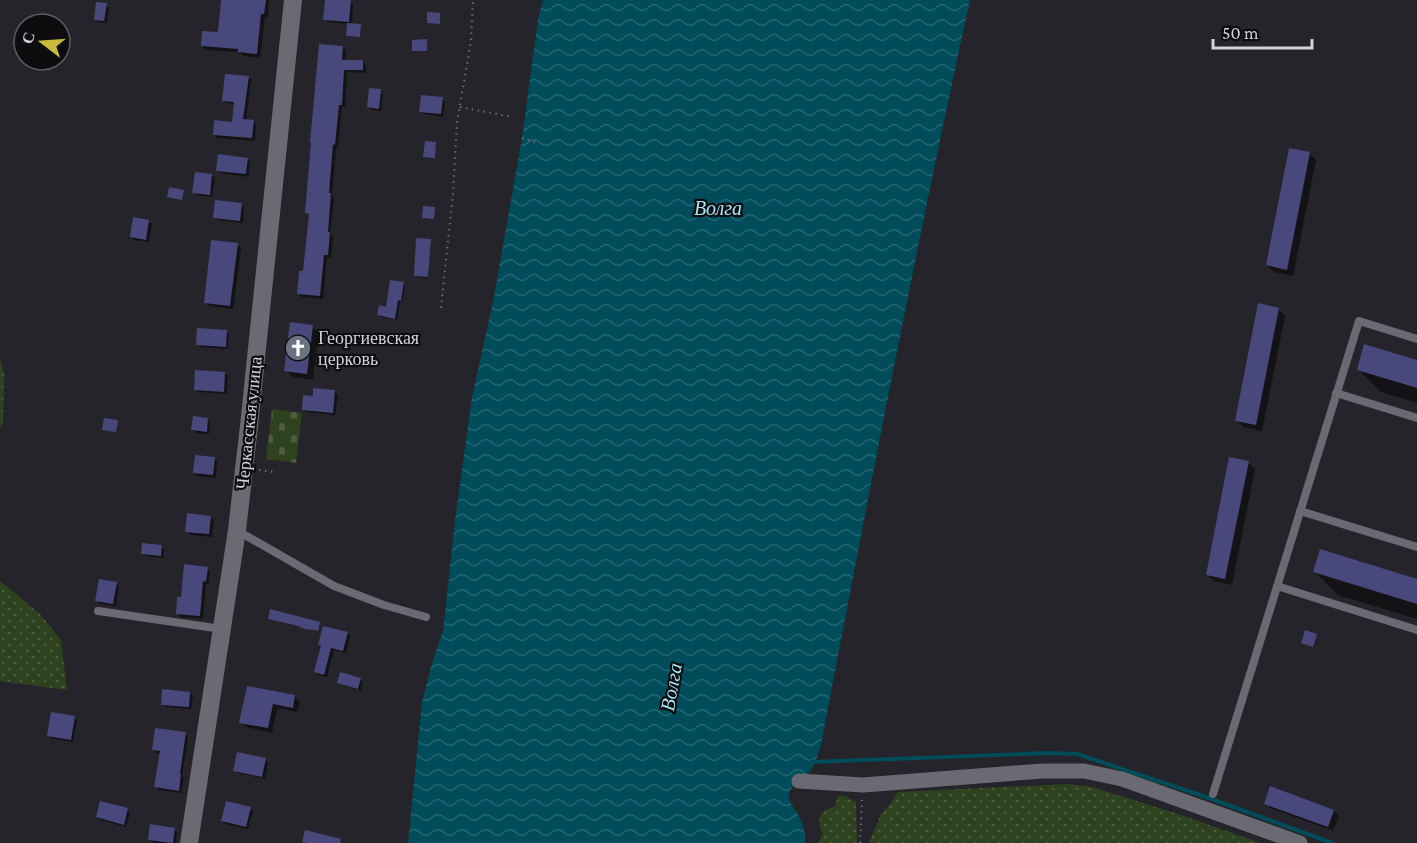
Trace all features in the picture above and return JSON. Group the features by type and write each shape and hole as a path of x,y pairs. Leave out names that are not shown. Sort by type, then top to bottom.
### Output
{"street":[{"name":"Черкасская улица","path":"189,843 237,530 293,0"},
{"path":"799,781 863,785 1042,771 1084,771 1122,779 1300,843"}],"lane":[{"path":"1213,794 1359,321 1417,339"},
{"path":"1336,393 1417,418"},
{"path":"1300,511 1417,547"},
{"path":"237,530 334,586 384,605 426,617"},
{"path":"1277,586 1417,630"},
{"path":"98,611 222,629"}],"path":[{"path":"441,308 453,193 457,123 471,41 473,0"},
{"path":"460,107 512,117"},
{"path":"522,138 538,143"},
{"path":"860,843 863,785"}],"green space":[{"path":"0,359 4,374 3,423 0,427"},
{"path":"272,409 302,413 296,463 266,459"},
{"path":"0,581 40,614 61,640 67,690 0,681"},
{"path":"1068,784 1092,787 1261,843 869,843 881,814 898,792"},
{"path":"839,796 845,796 856,802 857,843 818,843 823,834 820,816 825,810 835,807"}],"water":[{"name":"Волга","path":"543,0 970,0 893,372 821,745 812,768 792,788 789,795 803,826 805,843 408,843 422,702 443,631 472,397 493,302 522,138 538,20"}],"building":[{"path":"221,0 266,0 264,14 261,14 257,54 238,52 238,49 201,46 202,31 218,32"},
{"path":"325,0 351,0 349,22 323,20"},
{"path":"96,2 107,3 104,21 94,20"},
{"path":"427,12 440,13 440,24 427,23"},
{"path":"347,23 361,24 360,37 346,36"},
{"path":"427,39 427,51 412,51 412,40"},
{"path":"319,44 343,46 342,60 363,60 363,70 344,70 342,105 339,105 335,145 333,144 328,255 324,255 320,296 297,294 299,271 303,271 309,214 305,213"},
{"path":"225,74 249,76 243,119 254,120 252,138 213,135 214,120 232,122 234,102 222,101"},
{"path":"369,88 381,89 379,109 367,107"},
{"path":"421,95 443,97 441,114 419,112"},
{"path":"425,141 436,142 435,158 423,157"},
{"path":"1289,148 1310,152 1287,270 1266,265"},
{"path":"218,154 248,158 246,174 216,171"},
{"path":"195,172 212,174 210,195 192,193"},
{"path":"169,187 184,190 182,200 167,197"},
{"path":"215,200 242,203 240,221 213,218"},
{"path":"423,206 435,207 434,219 422,218"},
{"path":"133,217 149,220 146,240 130,237"},
{"path":"416,238 431,239 428,277 414,276"},
{"path":"211,240 238,243 230,306 204,303"},
{"path":"390,280 404,282 395,319 377,315 379,305 386,307"},
{"path":"1258,303 1279,308 1256,425 1235,421"},
{"name":"Георгиевская церковь","path":"290,322 313,325 307,374 284,371"},
{"path":"197,328 227,330 226,347 196,345"},
{"path":"1364,344 1417,360 1417,388 1357,370"},
{"path":"195,370 225,372 224,392 194,390"},
{"path":"313,388 335,390 333,413 302,410 303,395 313,396"},
{"path":"193,416 208,418 207,432 191,430"},
{"path":"104,418 118,420 116,432 102,430"},
{"path":"195,455 215,457 213,475 193,473"},
{"path":"1229,457 1249,461 1225,579 1206,575"},
{"path":"187,513 211,516 209,534 185,532"},
{"path":"142,543 162,545 161,556 141,554"},
{"path":"1320,549 1417,579 1417,604 1313,572"},
{"path":"184,564 208,567 206,582 203,581 200,616 176,614 177,597 181,597"},
{"path":"99,579 117,582 113,604 95,601"},
{"path":"270,609 320,622 318,631 268,619"},
{"path":"323,626 348,632 343,651 331,648 324,675 314,672"},
{"path":"1305,630 1317,634 1313,647 1301,643"},
{"path":"340,672 361,678 358,689 337,683"},
{"path":"247,686 295,695 293,708 273,704 268,728 239,723"},
{"path":"162,689 190,692 189,707 161,705"},
{"path":"51,712 75,716 71,740 47,736"},
{"path":"155,728 186,732 179,791 154,787 160,751 152,750"},
{"path":"237,752 266,758 262,777 233,771"},
{"path":"1270,786 1334,810 1328,827 1264,804"},
{"path":"100,801 128,808 124,825 96,817"},
{"path":"226,801 251,807 246,827 221,821"},
{"path":"150,824 175,828 173,843 148,840"},
{"path":"305,830 341,839 340,843 302,842"}],"waterway":[{"path":"811,762 1049,753 1077,754 1206,797 1332,843"}],"place":[{"name":"Георгиевская церковь","path":"298,348"}]}
